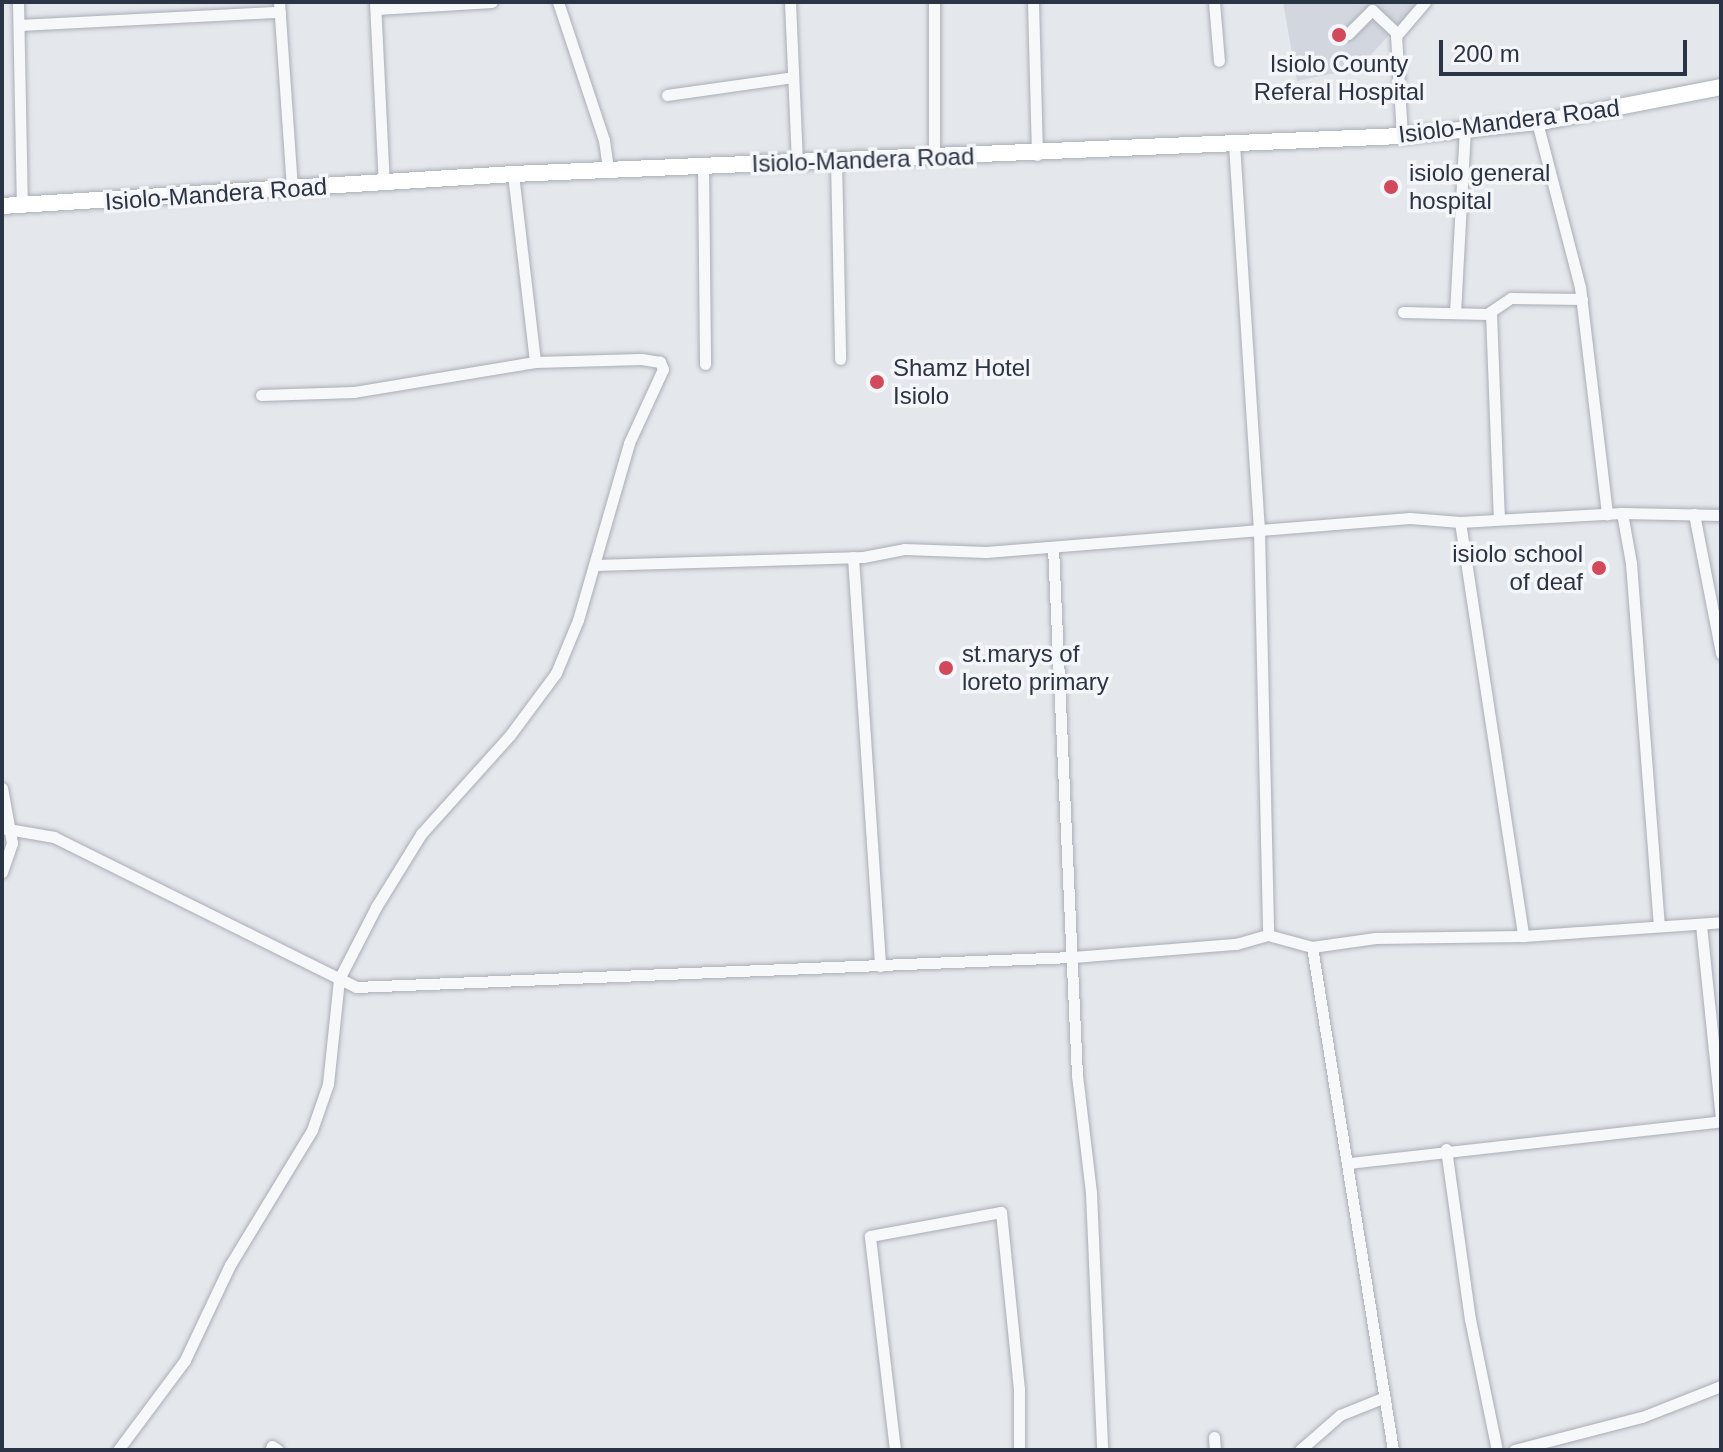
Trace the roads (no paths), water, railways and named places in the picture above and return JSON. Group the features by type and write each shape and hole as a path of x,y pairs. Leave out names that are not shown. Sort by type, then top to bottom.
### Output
{"highway":[{"name":"Isiolo-Mandera Road","path":"2,206 513,174 1037,155 1402,136 1537,122 1721,87"}],"street":[{"path":"18,2 22,205"},
{"path":"384,183 375,6 492,2"},
{"path":"558,2 604,140 608,170"},
{"path":"790,2 797,162"},
{"path":"934,2 934,158"},
{"path":"1033,2 1037,155"},
{"path":"1214,2 1219,61"},
{"path":"1402,136 1397,33 1425,2"},
{"path":"19,25 280,7 292,189"},
{"path":"1348,34 1369,10 1397,33"},
{"path":"667,95 793,77"},
{"path":"1537,122 1582,299 1607,514"},
{"path":"1455,313 1465,129"},
{"path":"1234,144 1259,530 1268,935"},
{"path":"836,160 840,359"},
{"path":"703,166 705,364"},
{"path":"513,174 535,362"},
{"path":"1403,312 1491,313 1511,298 1582,299"},
{"path":"1491,313 1499,518"},
{"path":"118,1450 178,1371 230,1265 312,1130 328,1084 339,979 421,834 516,728 556,673 595,565 629,443 662,365 641,359 535,362 354,392 261,395"},
{"path":"595,565 853,557 905,549 960,553 1410,518 1460,522 1622,513 1721,515"},
{"path":"1622,513 1631,563 1659,925"},
{"path":"1694,514 1721,653"},
{"path":"1460,522 1523,936"},
{"path":"1053,547 1077,1075 1091,1193 1102,1450"},
{"path":"853,557 880,966"},
{"path":"2,788 11,855 2,872"},
{"path":"6,828 54,837 356,987 1073,957 1236,944 1268,935 1312,947 1375,938 1523,936 1721,922"},
{"path":"1349,1163 1446,1149 1721,1120 1701,925"},
{"path":"1312,947 1393,1450"},
{"path":"1446,1149 1470,1319 1497,1450"},
{"path":"895,1450 870,1236 1001,1212 1019,1389 1019,1450"},
{"path":"1514,1450 1642,1417 1721,1386"},
{"path":"1300,1450 1340,1415 1385,1397"},
{"path":"1214,1437 1215,1450"},
{"path":"270,1450 272,1446 278,1450"}],"place":[{"name":"Isiolo County Referal Hospital","path":"1339,35"},
{"name":"isiolo general hospital","path":"1391,187"},
{"name":"Shamz Hotel Isiolo","path":"877,382"},
{"name":"isiolo school of deaf","path":"1599,568"},
{"name":"st.marys of loreto primary","path":"946,668"}]}
